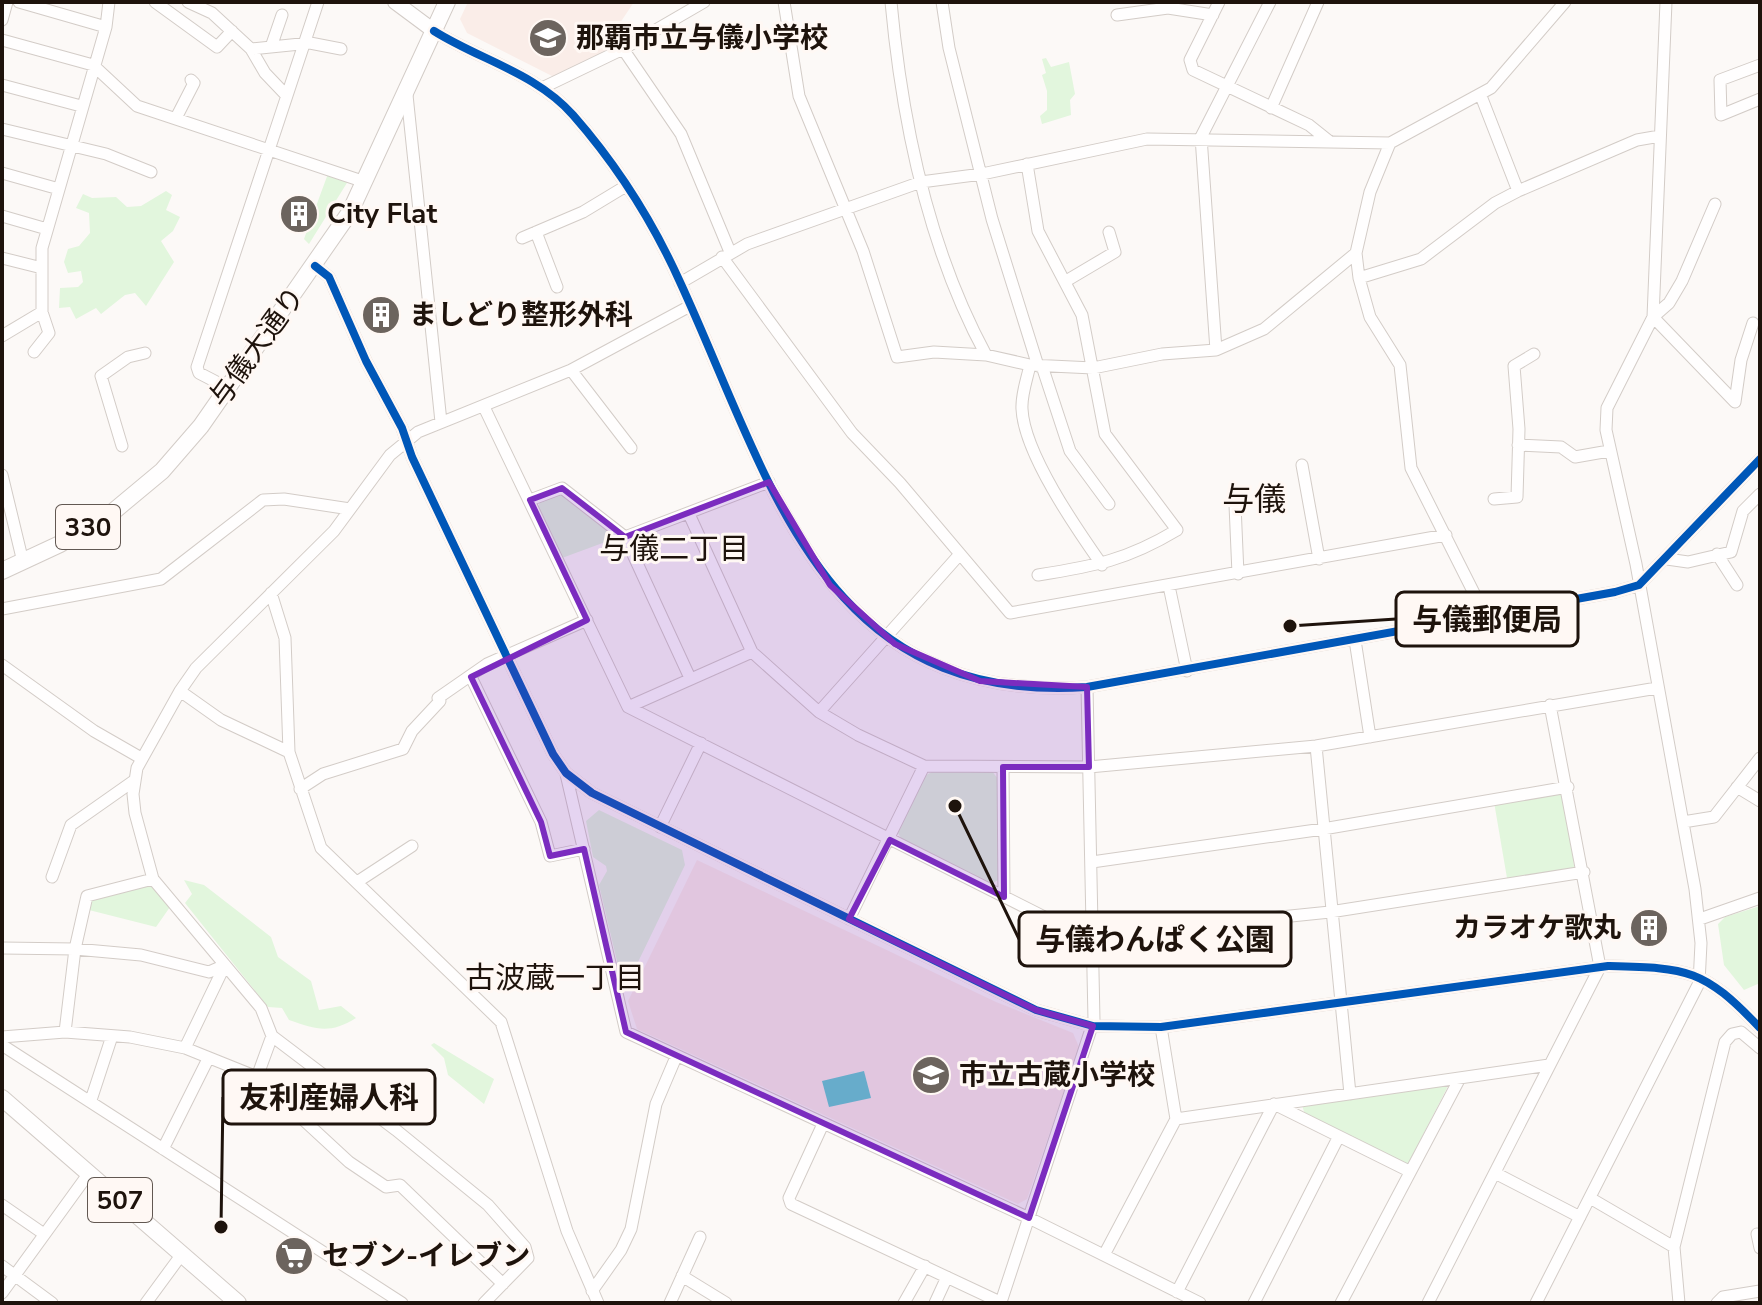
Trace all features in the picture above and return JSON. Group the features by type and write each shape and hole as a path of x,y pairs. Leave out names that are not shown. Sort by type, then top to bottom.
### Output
{"highway":[{"name":"与儀大通り","path":"2,571 96,522 148,485 174,459 315,266 365,182 447,2"},
{"name":"507","path":"2,1098 238,1303"}],"main road":[{"path":"395,2 434,31"}],"street":[{"path":"2,20 7,2"},
{"path":"19,2 106,27"},
{"path":"34,352 49,333 42,312 42,268 47,229 106,27 109,2"},
{"path":"155,2 217,47 232,31"},
{"path":"188,2 212,13 251,49 265,73 285,94"},
{"path":"228,388 199,373 197,367 267,148 318,2"},
{"path":"542,88 623,49 704,2"},
{"path":"784,2 799,96 846,208 897,357 934,352 986,355 1037,366 1093,368 1162,354 1216,350 1264,329 1356,253"},
{"path":"891,2 903,108 921,182 952,277 986,355"},
{"path":"942,2 949,48 992,219 1037,366 1070,451 1109,504"},
{"path":"1219,2 1190,60 1193,70 1309,125 1329,141"},
{"path":"1216,350 1201,137 1270,2"},
{"path":"1271,108 1318,2"},
{"path":"680,283 726,255 921,182 982,174 1147,139 1201,137 1390,143 1481,96 1510,69 1565,2"},
{"path":"1666,2 1653,317 1735,402 1741,360 1753,323"},
{"path":"1117,15 1168,8 1213,15"},
{"path":"271,47 282,15"},
{"path":"434,31 542,88 573,115 626,186 680,283 769,482 830,585 884,637 927,662 980,681 1032,688 1087,687 1486,617 1639,585 1760,459"},
{"path":"2,40 93,65 137,106 365,182"},
{"path":"251,49 302,45 341,49"},
{"path":"623,49 681,134 726,255 852,433 1010,613 1446,535"},
{"path":"1760,65 1720,80 1721,115 1760,99"},
{"path":"176,118 194,83 191,80"},
{"path":"2,85 81,106"},
{"path":"407,95 441,422"},
{"path":"1481,96 1518,191"},
{"path":"2,129 106,154 151,172"},
{"path":"1359,278 1421,259 1495,203 1518,191 1637,140 1660,136"},
{"path":"1390,143 1389,154 1370,192 1356,253 1359,278 1370,317 1400,365 1404,386 1406,451 1411,468 1486,617"},
{"path":"1027,164 1038,231 1082,315 1105,434 1136,471 1177,530 1139,553 1102,565 1038,575"},
{"path":"2,173 59,189"},
{"path":"522,238 583,212 626,186"},
{"path":"1536,1303 1695,997 1700,976 1700,919 1639,585 1609,451 1607,408 1653,317 1669,303 1682,281 1715,204"},
{"path":"2,216 47,229"},
{"path":"536,232 557,287"},
{"path":"1066,281 1115,252 1109,232"},
{"path":"2,258 42,268"},
{"path":"315,266 329,277 507,657 566,773 626,1032 1029,1218 1200,1303"},
{"path":"484,1303 528,1258 525,1247 488,1205 272,1036 261,1008 153,879 135,813 135,780 141,758 196,668 311,556 390,455 405,441 441,422 571,370 690,306"},
{"path":"2,336 42,312"},
{"path":"122,446 101,376 128,357 145,353"},
{"path":"1494,499 1517,497 1514,366 1534,354"},
{"path":"1037,366 1022,404 1023,416 1044,476 1102,565"},
{"path":"571,370 631,448"},
{"path":"484,407 628,707 1084,937 1330,912 1584,872"},
{"path":"1518,445 1561,447 1575,457 1609,451"},
{"path":"1302,465 1319,559"},
{"path":"2,475 23,562"},
{"path":"625,537 769,482"},
{"path":"530,500 562,488 625,537 690,678"},
{"path":"1667,559 1688,562 1731,552 1743,511 1760,494"},
{"path":"2,609 161,579 263,500 284,499 350,509"},
{"path":"1235,505 1238,574"},
{"path":"689,514 752,652 819,712 858,735 924,766 1089,767 1316,746 1657,688"},
{"path":"819,712 960,554"},
{"path":"1717,554 1737,585"},
{"path":"1169,586 1187,671"},
{"path":"271,593 285,638 289,752 321,848 501,1022 567,1231 598,1303"},
{"path":"300,789 323,774 403,749 412,731 439,699 507,657 587,620"},
{"path":"1355,640 1370,737"},
{"path":"628,707 752,652"},
{"path":"2,665 94,731 141,758"},
{"path":"471,677 541,822 550,856 584,849"},
{"path":"823,1124 789,1198 791,1204 1002,1303 1093,1026 1087,687"},
{"path":"180,691 221,720 289,752"},
{"path":"1428,1303 1600,967 1550,705"},
{"path":"660,827 701,743"},
{"path":"1316,746 1350,1094"},
{"path":"1683,822 1714,817 1760,758"},
{"path":"849,919 924,766"},
{"path":"1003,767 1004,897"},
{"path":"566,773 592,793 1036,1010 1093,1026 1161,1027 1600,967 1667,967 1700,976 1721,989 1760,1028"},
{"path":"52,877 71,825 135,780"},
{"path":"1092,862 1323,829 1568,787"},
{"path":"1737,787 1760,801"},
{"path":"575,805 583,795 592,793"},
{"path":"357,882 412,846"},
{"path":"65,1032 75,949 87,896 153,879"},
{"path":"1700,919 1760,898"},
{"path":"2,948 75,949 141,955 209,972 225,965"},
{"path":"185,1048 225,965"},
{"path":"1104,1255 1176,1119 1161,1027"},
{"path":"2,1037 65,1032 112,1036 185,1048 257,1077 349,1162 386,1187 400,1185 503,1284"},
{"path":"1679,1303 1674,1247 1725,1042 1732,1034 1741,1032 1760,1048"},
{"path":"91,1100 112,1036"},
{"path":"257,1077 272,1036"},
{"path":"2,1045 402,1303"},
{"path":"592,1291 621,1250 631,1229 656,1104 676,1057"},
{"path":"163,1149 208,1059"},
{"path":"1176,1119 1549,1065"},
{"path":"1341,1303 1460,1078"},
{"path":"1274,1104 1409,1171"},
{"path":"1177,1292 1274,1104"},
{"path":"1254,1303 1338,1138"},
{"path":"2,1293 89,1173"},
{"path":"1495,1173 1580,1217"},
{"path":"1590,1198 1674,1247"},
{"path":"2,1205 44,1234"},
{"path":"1757,1234 1760,1248"},
{"path":"670,1303 700,1237"},
{"path":"146,1303 182,1254"},
{"path":"2,1266 52,1303"},
{"path":"904,1303 925,1266"},
{"path":"682,1276 726,1303"},
{"path":"935,1303 947,1277"},
{"path":"1717,1303 1723,1297 1760,1291"}],"highlighted area":[{"path":"769,482 830,585 895,644 980,681 1087,687 1089,767 1003,767 1004,897 890,840 849,919 1036,1010 1093,1026 1029,1218 626,1032 584,849 550,856 541,822 471,677 587,620 530,500 562,488 625,537"}],"shaded area":[{"name":"那覇市立与儀小学校","path":"468,2 634,2 616,29 618,44 554,77 467,33 460,19"},
{"name":"市立古蔵小学校","path":"697,860 996,1002 1073,1033 1079,1047 1027,1199 1018,1204 637,1029 628,1001"}],"green space":[{"path":"1046,58 1051,67 1069,62 1075,94 1070,100 1071,115 1042,124 1040,116 1047,110 1047,91 1042,75 1046,73 1042,59"},
{"path":"329,171 350,178 309,244 304,239"},
{"path":"166,191 172,195 166,210 180,217 173,231 161,241 174,262 146,306 135,293 125,295 101,314 96,308 76,319 70,307 59,308 60,288 78,287 83,282 81,271 68,273 64,262 68,249 79,246 90,233 89,213 76,208 83,194 92,198 116,197 127,207 141,206"},
{"path":"558,493 565,494 619,537 562,558 538,508 540,501"},
{"path":"992,771 998,779 1000,879 991,884 902,840 898,833 926,775 932,772"},
{"path":"1565,791 1575,874 1508,884 1494,802"},
{"path":"599,810 682,850 685,865 624,991 599,885 607,871 606,866 593,857 586,821"},
{"path":"184,880 204,885 271,937 278,957 311,981 319,1010 341,1006 356,1018 323,1029 289,1020 282,1008 268,1007 185,903 192,894"},
{"path":"150,883 170,907 156,927 85,909 89,897"},
{"path":"1760,906 1760,983 1744,990 1724,965 1718,924 1725,917"},
{"path":"434,1043 494,1079 484,1104 448,1075 444,1058 431,1045"},
{"path":"1445,1083 1447,1088 1408,1164 1401,1164 1305,1115 1302,1105"}],"water":[{"path":"864,1071 871,1098 829,1107 822,1081"}],"cycle path":[{"path":"434,31 542,88 573,115 619,174 646,216 680,282 744,431 778,501 818,565 865,619 924,659 997,683 1087,687 1615,592 1639,585 1760,459"},
{"path":"315,266 329,277 553,754 566,773 592,793 1036,1010 1093,1026 1161,1027 1608,966 1657,968 1693,975 1723,993 1760,1028"}],"place":[{"name":"那覇市立与儀小学校","path":"548,38"},
{"name":"City Flat","path":"299,214"},
{"name":"ましどり整形外科","path":"381,315"},
{"name":"与儀郵便局","path":"1290,626"},
{"name":"与儀わんぱく公園","path":"955,806"},
{"name":"カラオケ歌丸","path":"1649,928"},
{"name":"市立古蔵小学校","path":"931,1075"},
{"name":"友利産婦人科","path":"221,1227"},
{"name":"セブン-イレブン","path":"294,1256"}],"district":[{"name":"与儀","path":"1254,499"},
{"name":"与儀二丁目","path":"674,549"},
{"name":"古波蔵一丁目","path":"555,978"}]}
